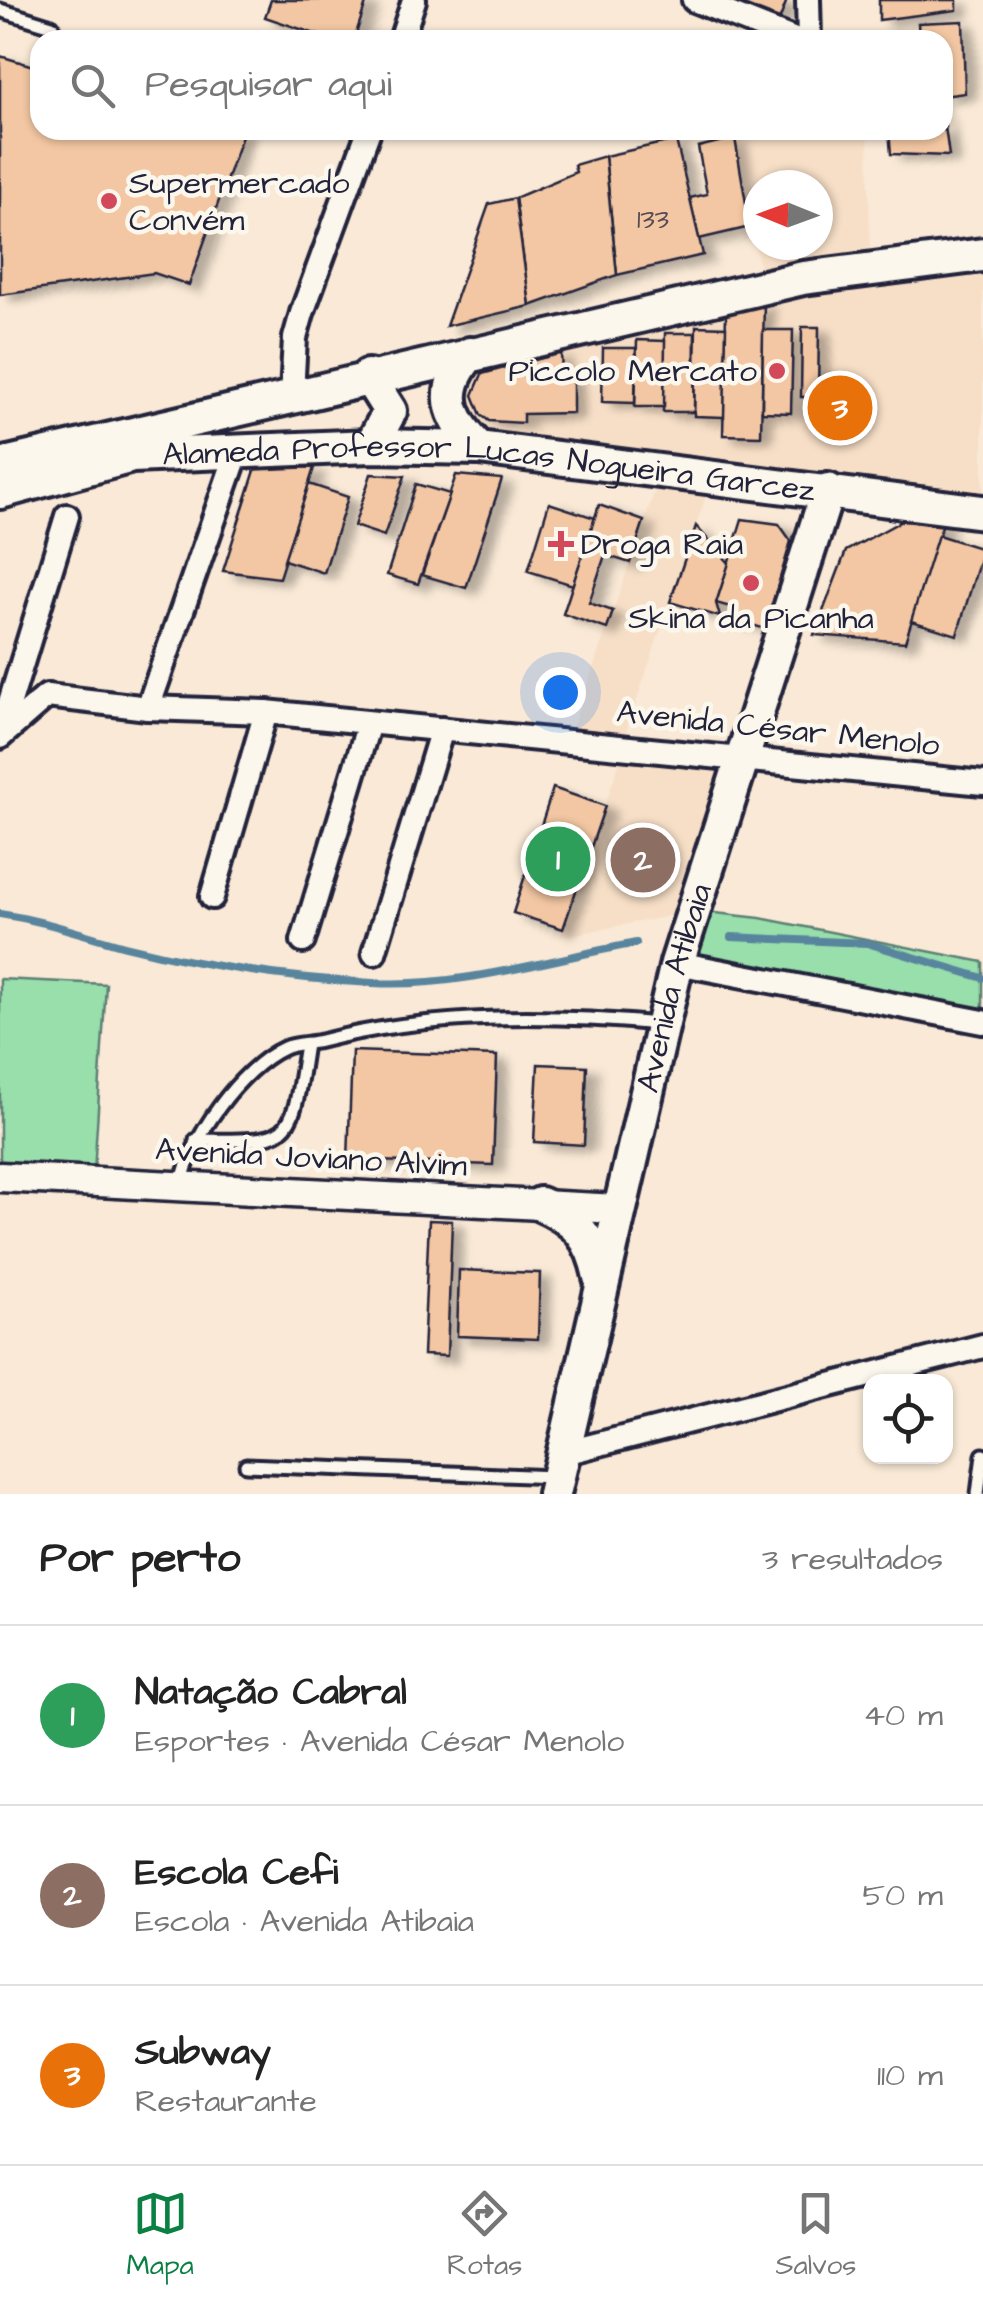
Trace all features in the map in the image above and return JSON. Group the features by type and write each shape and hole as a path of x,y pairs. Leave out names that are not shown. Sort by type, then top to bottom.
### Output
{"main road":[{"name":"Alameda Professor Lucas Nogueira Garcez","path":"0,465 368,376 803,278 983,255"},
{"path":"470,354 450,384 449,399 452,417 479,448"},
{"path":"368,376 390,411 371,446"},
{"name":"Alameda Professor Lucas Nogueira Garcez","path":"0,492 132,456 371,446 479,448 983,512"},
{"name":"Avenida Atibaia","path":"559,1475 677,963 828,490"},
{"path":"540,1204 566,1216 584,1233 594,1248 601,1281"}],"street":[{"path":"404,30 414,0"},
{"path":"694,0 770,30"},
{"path":"808,0 809,30"},
{"path":"292,394 302,314 365,140"},
{"path":"148,708 238,453"},
{"path":"0,736 67,516"},
{"name":"Avenida César Menolo","path":"0,736 46,696 148,708 266,712 983,783"},
{"path":"212,897 266,712"},
{"path":"303,942 370,723"},
{"path":"374,954 442,729"},
{"path":"677,963 983,1022"},
{"name":"Avenida Joviano Alvim","path":"0,1177 618,1209"},
{"path":"559,1475 983,1346"}],"lane":[{"path":"0,10 52,26"},
{"path":"181,1186 196,1140 268,1056 348,1033 476,1018 662,1024"},
{"path":"196,1140 268,1139 284,1133 295,1113 306,1044"},
{"path":"978,1494 983,1455"},
{"path":"246,1466 559,1475"}],"shaded area":[{"path":"736,140 868,140 870,248 833,255 833,170 743,170 743,178"},
{"path":"983,255 983,509 483,442 454,386 475,359"},
{"path":"758,260 807,260 760,269"},
{"path":"658,482 710,484 625,735 572,728"},
{"path":"621,758 730,767 680,914 560,937"}],"green space":[{"path":"697,911 760,918 983,962 983,1021 680,962"},
{"path":"0,979 106,984 94,1172 0,1168"}],"building":[{"path":"271,0 367,0 357,30 303,30 265,17"},
{"path":"727,0 787,0 779,21"},
{"path":"879,0 957,0 957,10 879,20"},
{"path":"963,21 965,93 953,95 953,30 918,30 918,23"},
{"name":"Supermercado Convém","path":"0,56 30,65 30,140 240,140 189,285 154,273 0,295"},
{"path":"676,140 703,255 617,275 605,156"},
{"path":"735,140 743,185 743,229 699,239 690,198 707,194 698,147"},
{"path":"890,140 947,140 949,156 891,154"},
{"path":"605,156 617,275 530,306 515,198 576,172 574,165"},
{"path":"515,198 530,306 446,326 489,204"},
{"path":"764,303 761,436 723,435 726,312"},
{"path":"696,326 726,327 724,417 694,416"},
{"path":"802,327 819,327 818,397 801,397"},
{"name":"Piccolo Mercato","path":"763,330 793,330 791,413 762,412"},
{"path":"665,333 695,333 694,412 663,412"},
{"path":"637,340 665,341 664,407 635,407"},
{"path":"603,348 636,348 635,403 602,402"},
{"path":"561,353 562,374 573,374 573,413 523,414 523,423 489,421 481,415 473,395 482,374"},
{"path":"822,381 860,382 859,420 821,419"},
{"path":"257,464 314,468 279,578 223,571"},
{"path":"371,474 405,476 384,536 354,526"},
{"path":"456,475 502,479 466,588 422,575"},
{"path":"309,484 348,497 324,573 284,560"},
{"path":"416,484 450,494 418,584 387,575"},
{"name":"Droga Raia","path":"549,503 595,518 573,585 528,571"},
{"path":"599,505 644,521 630,563 605,555 589,603 613,611 607,629 563,614"},
{"path":"907,518 944,520 905,642 814,635 846,551"},
{"name":"Skina da Picanha","path":"742,519 779,524 791,541 765,629 730,618 734,608 716,603"},
{"path":"696,526 729,563 716,603 720,617 670,602"},
{"path":"938,535 983,549 957,635 911,621"},
{"path":"553,788 605,806 563,929 513,913"},
{"path":"352,1051 497,1056 493,1165 348,1160"},
{"path":"538,1064 587,1066 584,1145 534,1142"},
{"path":"429,1220 452,1221 447,1356 423,1355"},
{"path":"459,1270 540,1273 538,1339 457,1336"}],"waterway":[{"path":"0,914 217,965 373,983 472,977 636,943"},
{"path":"731,937 867,943 983,978"}],"place":[{"name":"Supermercado Convém","path":"109,201"},
{"name":"Piccolo Mercato","path":"777,371"},
{"name":"Subway","path":"840,408"},
{"name":"Droga Raia","path":"561,544"},
{"name":"Skina da Picanha","path":"751,583"},
{"name":"Natação Cabral","path":"558,859"},
{"name":"Escola Cefi","path":"643,860"}]}
